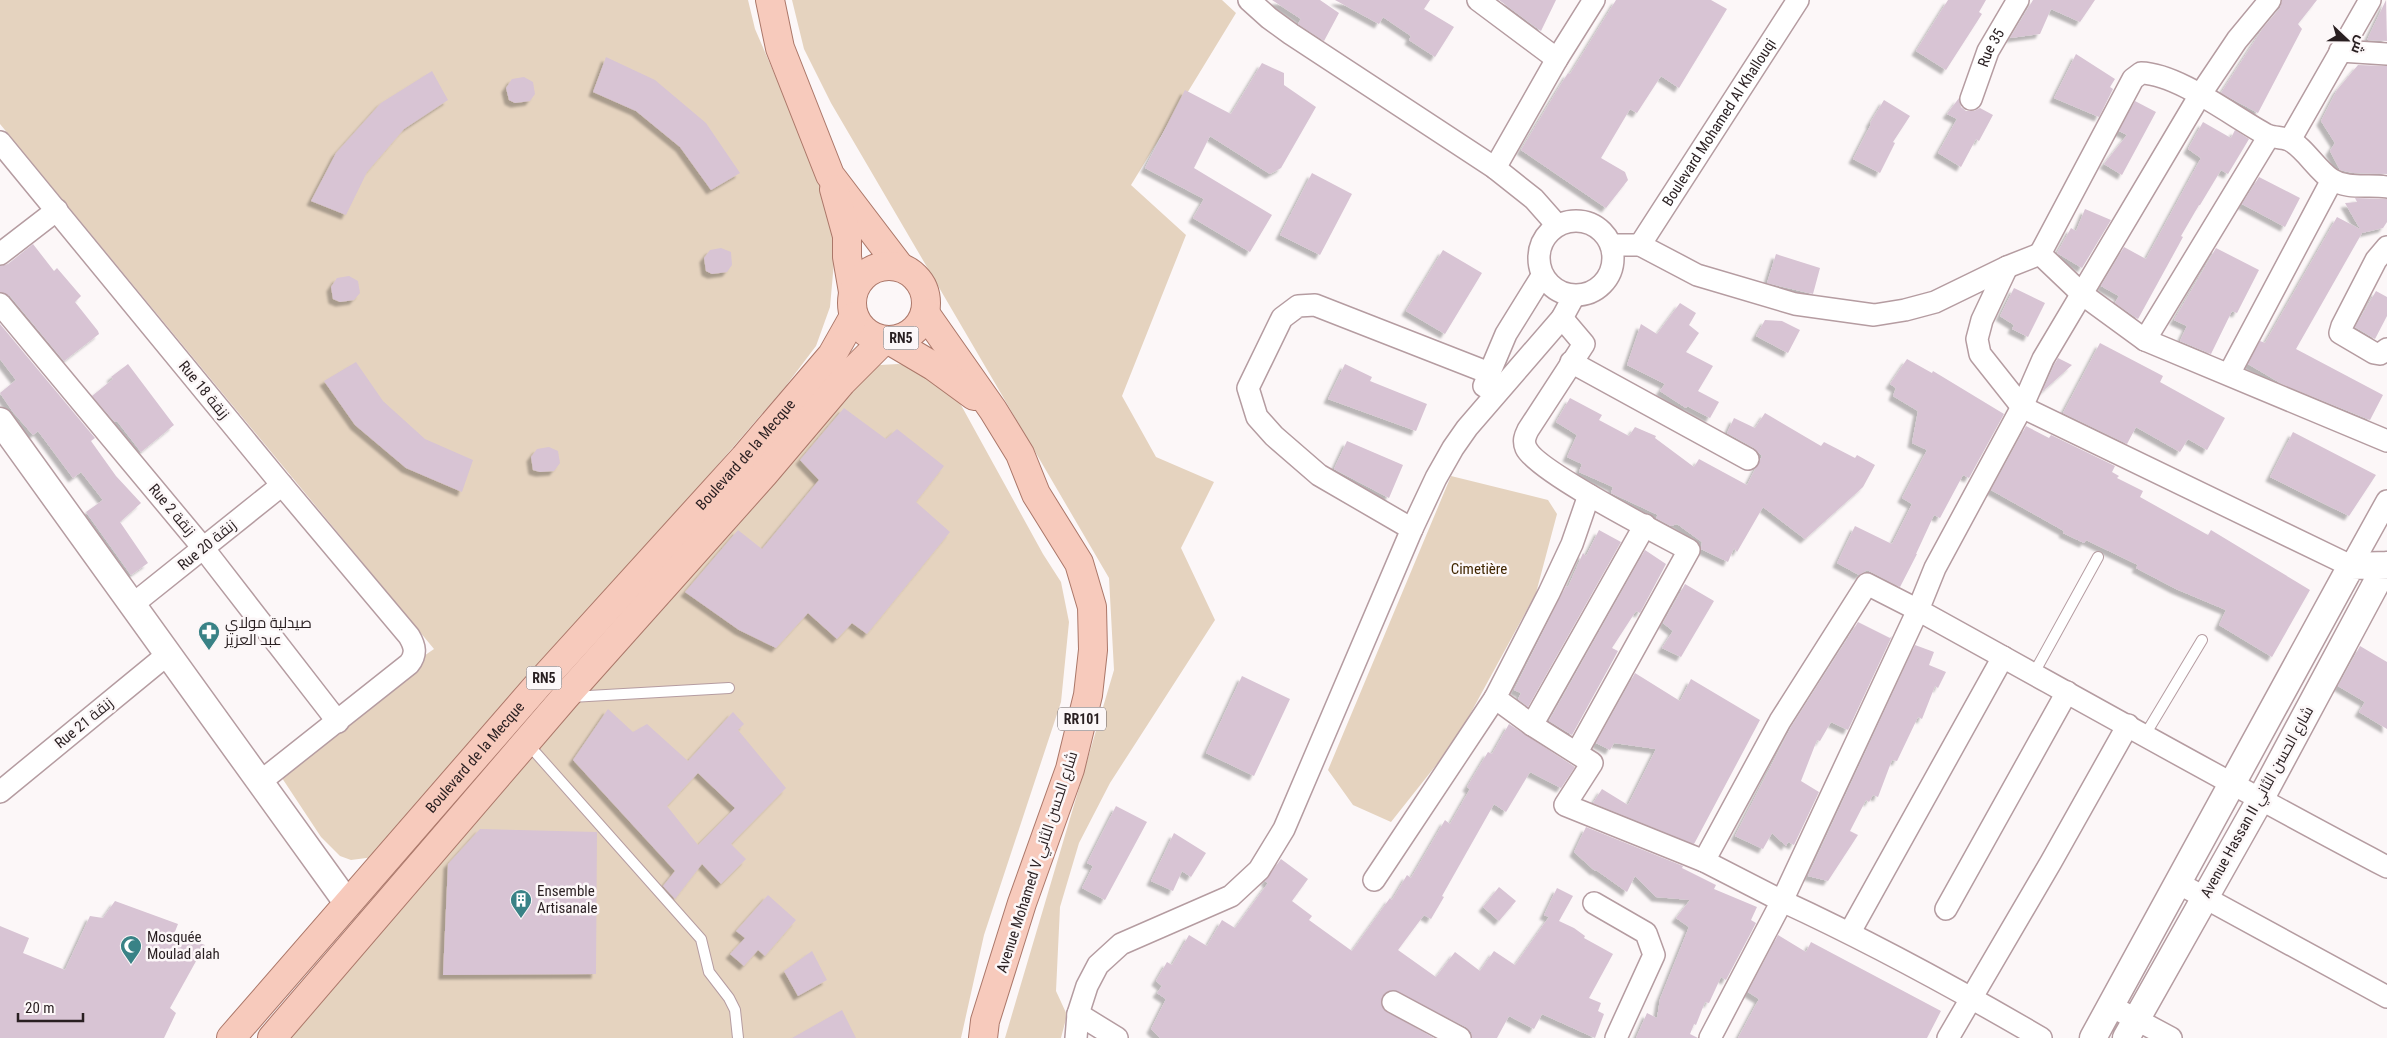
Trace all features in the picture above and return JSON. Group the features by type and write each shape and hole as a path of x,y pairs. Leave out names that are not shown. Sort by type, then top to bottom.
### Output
{"main road":[{"name":"RN5","path":"770,0 780,48 830,175 847,236 847,257 853,304 861,328 871,336 886,340 901,338 920,324 926,301 924,290 919,280 910,272 900,267 888,265 876,267 858,281 853,304"},
{"name":"RN5","path":"830,175 900,267"},
{"name":"Boulevard de la Mecque","path":"272,1038 565,697 754,466 832,355 853,304"},
{"name":"Avenue Mohamed V شارع الحسن الثاني","path":"924,313 993,410 1020,454 1036,494 1079,563 1092,608 1093,650 1088,695 1070,769 1022,904 985,1021 983,1038"},
{"name":"Boulevard de la Mecque","path":"231,1038 537,686 754,466 886,340"},
{"name":"RR101","path":"886,340 933,366 993,410"},
{"path":"354,896 383,910"},
{"path":"329,925 352,946"}],"street":[{"path":"1249,0 1273,9 1494,168 1534,199 1557,225"},
{"path":"1478,0 1556,59"},
{"path":"1494,168 1556,59 1594,0"},
{"name":"Boulevard Mohamed Al Khallouqi","path":"1640,245 1798,0"},
{"name":"Rue 35","path":"1971,99 1988,51 2018,0"},
{"path":"1710,1038 1782,901 1918,610 1935,568 2022,407 2042,360 2200,95 2237,40 2270,0"},
{"path":"2290,140 2370,0"},
{"path":"2340,51 2387,54"},
{"path":"1612,245 1640,245 1697,274 1795,304 1874,315 1905,310 1935,302 2007,266 2040,254 2133,79 2141,73 2152,73 2200,95 2269,136 2290,140 2332,180 2353,187 2387,187"},
{"path":"2145,340 2269,136"},
{"name":"Rue 18 زنقة","path":"0,142 282,485 409,636 415,653 409,664 338,722"},
{"path":"2229,374 2332,180"},
{"path":"0,254 56,210"},
{"path":"1578,220 1599,227 1612,245 1614,260 1610,274 1601,286 1588,294 1574,296 1556,290 1542,276 1538,257 1544,239 1557,225 1578,220"},
{"path":"2387,247 2376,260 2340,333 2374,353 2380,354 2387,349"},
{"path":"2040,254 2082,294 2145,340 2387,441"},
{"path":"2007,266 1982,320 1977,339 1980,354 2022,407 2351,566 2386,564"},
{"path":"1468,428 1506,334 1542,276"},
{"path":"1076,1038 1078,1014 1087,986 1098,965 1121,944 1231,896 1259,870 1284,829 1412,529 1440,470 1468,428 1562,318 1574,296"},
{"name":"Rue 2 زنقة","path":"0,304 204,548 338,722"},
{"path":"1412,529 1318,475 1274,436 1257,417 1248,388 1282,318 1298,306 1315,305 1489,374"},
{"path":"1562,318 1584,344 1528,430 1524,440 1526,449 1534,459 1589,495 1688,550 1577,752"},
{"path":"1571,362 1748,459"},
{"path":"3,431 260,782 354,896"},
{"name":"Rue 20 زنقة","path":"132,605 282,485"},
{"path":"1374,880 1495,698 1550,593 1572,544 1589,495"},
{"path":"2351,566 2387,501"},
{"path":"1532,725 1644,526"},
{"name":"Avenue Hassan II شارع الحسن الثاني","path":"2132,1028 2378,594 2386,564"},
{"name":"Avenue Hassan II شارع الحسن الثاني","path":"2093,1038 2351,566"},
{"path":"1704,861 1780,721 1867,584 2034,673 2232,785 2387,867"},
{"path":"2338,591 2378,594"},
{"name":"Rue 21 زنقة","path":"0,792 168,654"},
{"path":"1850,932 2003,657"},
{"path":"1946,909 2067,692"},
{"path":"1495,698 1532,725 1592,763 1565,805 1704,861 1782,901 1850,932 2041,1038"},
{"path":"260,782 338,722"},
{"path":"1948,1038 2051,862 2136,730"},
{"path":"2178,883 2387,997"},
{"path":"1594,903 1646,933 1654,955 1616,1038"},
{"path":"1393,1002 1460,1038"},
{"path":"2111,1006 2132,1028 2171,1038"},
{"path":"1078,1014 1117,1038"}],"lane":[{"path":"2034,673 2098,557"},
{"path":"2136,730 2202,640"},
{"path":"565,697 729,688"},
{"path":"527,742 701,939 709,972 729,998 735,1010 738,1038"}],"green space":[{"path":"0,0 748,0 755,29 831,205 835,251 830,307 816,346 785,387 395,839 374,857 351,860 340,856 321,837 282,778 354,704 434,649 0,124"},
{"path":"792,0 1222,0 1236,13 1131,185 1186,235 1122,396 1156,457 1214,482 1181,548 1215,620 1110,783 1079,843 1060,907 1056,991 1067,1015 1061,1038 1005,1038 1114,670 1109,578 831,103 804,49"},
{"path":"898,364 922,367 950,385 1043,554 1061,582 1069,622 1061,702 984,935 961,1038 280,1038 851,386 880,365"},
{"name":"Cimetière","path":"1451,476 1548,500 1557,514 1536,593 1456,740 1391,822 1353,805 1328,770"}],"building":[{"path":"1272,0 1320,0 1339,13 1324,41 1298,24 1301,19"},
{"path":"1335,0 1430,0 1424,9 1454,27 1435,57 1409,40 1411,36 1383,17 1379,24"},
{"path":"1499,0 1556,0 1541,31"},
{"path":"1616,0 1711,0 1727,9 1679,88 1661,76 1637,113 1630,109 1601,158 1625,172 1628,180 1606,208 1521,150"},
{"path":"1948,0 1986,0 1979,12 1982,14 1946,70 1916,51"},
{"path":"2033,0 2095,0 2080,22 2051,9 2040,34 2010,38"},
{"path":"2282,0 2317,0 2298,24 2302,29 2258,113 2221,93 2263,28 2280,8"},
{"path":"2386,0 2387,41 2367,40"},
{"path":"2076,54 2115,79 2110,87 2113,89 2099,117 2054,98"},
{"path":"606,57 655,80 706,123 740,173 711,190 680,147 636,111 593,92"},
{"path":"1262,63 1284,73 1284,85 1316,107 1281,168 1270,174 1210,136 1194,168 1272,215 1250,252 1193,218 1204,199 1145,168 1185,90 1231,114"},
{"path":"2358,65 2387,66 2387,174 2353,173 2340,170 2330,151 2335,143 2321,121 2337,90"},
{"path":"432,71 448,100 404,129 367,172 346,215 311,201 336,153 381,103"},
{"path":"524,77 533,82 535,94 530,101 515,103 509,100 506,88 512,79"},
{"path":"1959,98 1961,107 1966,111 1974,111 1980,108 1993,115 1979,141 1976,139 1961,167 1938,153 1957,119 1947,114"},
{"path":"1884,100 1910,116 1893,142 1895,143 1880,173 1853,159 1870,123"},
{"path":"2135,101 2156,112 2122,175 2104,164 2127,135 2119,131"},
{"path":"2203,122 2231,138 2235,130 2249,139 2228,174 2221,170 2199,205 2138,319 2115,303 2119,296 2101,286 2124,247 2146,259 2201,158 2188,149"},
{"path":"1312,173 1352,194 1320,255 1280,235"},
{"path":"2259,177 2300,198 2285,227 2242,204"},
{"path":"2355,198 2387,199 2387,222 2383,228 2362,233 2296,349 2383,395 2370,420 2282,384 2248,364 2260,341 2265,343 2337,217 2360,229 2345,203 2357,202"},
{"path":"2085,209 2111,220 2082,268 2057,253 2071,228 2076,231"},
{"path":"33,244 54,271 57,268 81,296 75,302 99,334 64,361 10,296 0,292 0,266 8,264"},
{"path":"721,248 731,252 732,265 727,272 712,274 706,271 704,258 710,250"},
{"path":"2216,248 2259,270 2237,313 2232,311 2211,354 2180,341 2187,326 2174,320"},
{"path":"1443,250 1482,273 1445,334 1406,311"},
{"path":"1776,254 1820,268 1813,294 1767,283"},
{"path":"349,276 358,281 360,293 354,300 340,302 333,299 331,287 337,278"},
{"path":"2014,288 2045,303 2028,337 2012,329 2014,325 2000,316"},
{"path":"2376,291 2387,297 2387,316 2375,339 2355,327"},
{"path":"1680,303 1696,313 1689,325 1699,333 1686,352 1713,366 1698,391 1719,402 1710,418 1687,406 1686,408 1660,391 1665,384 1627,365 1641,324 1657,334"},
{"path":"1765,320 1782,321 1800,330 1788,353 1756,336"},
{"path":"0,324 95,438 91,441 116,476 141,503 120,522 148,563 131,575 86,512 103,500 81,472 73,478 38,431 33,435 13,412 0,393 16,380 0,359"},
{"path":"2100,343 2163,376 2160,382 2225,418 2207,450 2188,439 2180,452 2136,427 2127,444 2063,413"},
{"path":"2058,358 2072,365 2042,392 2054,365"},
{"path":"1907,359 1932,373 1933,371 2004,414 1969,478 1963,475 1940,518 1934,515 1900,587 1867,570 1859,575 1837,563 1855,526 1892,544 1912,504 1902,498 1927,450 1912,443 1918,411 1893,396 1896,388 1890,384"},
{"path":"356,362 383,401 425,439 473,460 462,492 406,468 355,425 324,381"},
{"path":"128,364 174,425 141,452 117,421 115,422 92,396 113,379 111,377"},
{"path":"1345,364 1372,377 1370,381 1427,404 1416,431 1328,399"},
{"path":"1570,398 1602,415 1599,420 1629,436 1635,427 1656,436 1655,438 1694,467 1699,459 1747,485 1762,456 1754,448 1727,433 1734,418 1755,428 1765,413 1821,446 1824,442 1855,458 1857,455 1875,465 1863,487 1805,539 1763,507 1737,552 1734,548 1728,562 1701,549 1702,542 1677,524 1671,526 1656,518 1658,515 1611,493 1613,487 1579,472 1582,464 1567,457 1577,435 1556,422"},
{"path":"844,408 886,439 897,429 944,466 916,502 950,532 867,634 852,623 837,639 808,613 776,648 739,630 685,592 738,530 762,549 819,480 800,460"},
{"path":"2026,426 2049,438 2051,435 2115,466 2112,472 2119,476 2117,478 2143,491 2140,497 2208,535 2211,530 2310,590 2272,657 2219,625 2226,610 2176,589 2136,568 2138,565 2086,540 2084,543 2063,533 2064,531 1991,490"},
{"path":"2293,432 2376,475 2349,516 2270,477"},
{"path":"1347,441 1403,465 1389,498 1334,469"},
{"path":"549,447 558,451 560,463 554,471 540,472 533,470 531,457 537,449"},
{"path":"1599,530 1621,542 1528,707 1518,699 1521,693 1514,690 1566,586 1568,587 1583,553 1586,556"},
{"path":"1645,550 1666,564 1640,613 1636,611 1612,648 1618,651 1572,735 1549,721"},
{"path":"1685,584 1714,601 1681,657 1662,648 1673,631 1663,623"},
{"path":"1858,622 1890,638 1892,636 1848,730 1831,722 1820,741 1817,740 1801,781 1819,792 1794,845 1788,842 1786,846 1772,833 1763,849 1735,836 1791,727"},
{"path":"1915,645 1934,652 1929,665 1946,672 1938,688 1935,686 1922,719 1918,717 1897,761 1892,760 1878,797 1873,795 1869,802 1866,800 1850,831 1858,835 1828,881 1808,876"},
{"path":"2360,646 2387,662 2387,729 2359,712 2365,702 2338,686"},
{"path":"1635,673 1680,701 1691,679 1760,720 1694,844 1593,803 1602,789 1628,805 1656,749 1614,743 1610,750 1596,743"},
{"path":"1242,676 1290,699 1254,776 1206,753"},
{"path":"608,709 633,732 647,724 688,761 733,712 744,724 738,730 786,788 731,844 746,859 721,884 702,864 675,899 663,886 675,871 573,760","holes":["698,773 735,808 698,845 667,806"]},
{"path":"1509,724 1575,767 1561,788 1530,772 1506,812 1494,804 1431,919 1424,915 1398,950 1436,977 1455,952 1480,971 1494,951 1515,965 1549,917 1544,915 1557,888 1573,896 1559,921 1574,928 1585,936 1584,938 1613,954 1589,998 1601,1003 1598,1011 1604,1014 1595,1038 1542,1014 1534,1029 1509,1016 1497,1038 1472,1038 1471,1032 1466,1027 1393,990 1386,992 1382,997 1383,1009 1434,1038 1160,1038 1151,1029 1166,999 1157,993 1162,986 1156,981 1167,962 1172,965 1189,935 1207,946 1222,920 1235,928 1268,883 1265,881 1281,859 1308,879 1292,901 1312,916 1309,920 1352,951 1390,898 1392,900 1407,875 1411,878 1445,820 1450,824 1470,789 1467,787 1488,752 1492,754"},
{"path":"1116,806 1147,822 1105,900 1082,888 1093,866 1087,863"},
{"path":"1586,827 1683,866 1682,868 1716,885 1714,889 1757,907 1751,920 1756,923 1726,980 1721,977 1709,1003 1705,1002 1696,1025 1694,1024 1690,1034 1698,1038 1636,1038 1647,1013 1657,1018 1660,999 1689,927 1676,918 1690,900 1656,897 1635,876 1627,892 1595,871 1574,852"},
{"name":"Ensemble Artisanale","path":"480,829 597,832 596,974 443,975 448,864"},
{"path":"1174,833 1206,853 1191,877 1182,871 1173,891 1151,881"},
{"path":"1499,887 1516,901 1499,921 1483,907"},
{"path":"768,895 796,920 765,956 758,950 744,966 730,954 745,938 736,931"},
{"name":"Mosquée Moulad alah","path":"115,901 178,924 174,934 205,945 170,1008 176,1013 164,1038 0,1038 0,926 29,938 23,953 65,970 90,916 103,918"},
{"path":"1778,935 1806,952 1811,942 1941,1011 1927,1038 1738,1038 1759,999 1748,992"},
{"path":"812,951 827,980 798,996 784,971"},
{"path":"842,1010 856,1038 792,1038"}],"place":[{"name":"صيدلية مولاي عبد العزيز","path":"209,651"},
{"name":"Ensemble Artisanale","path":"521,919"},
{"name":"Mosquée Moulad alah","path":"131,965"}]}
